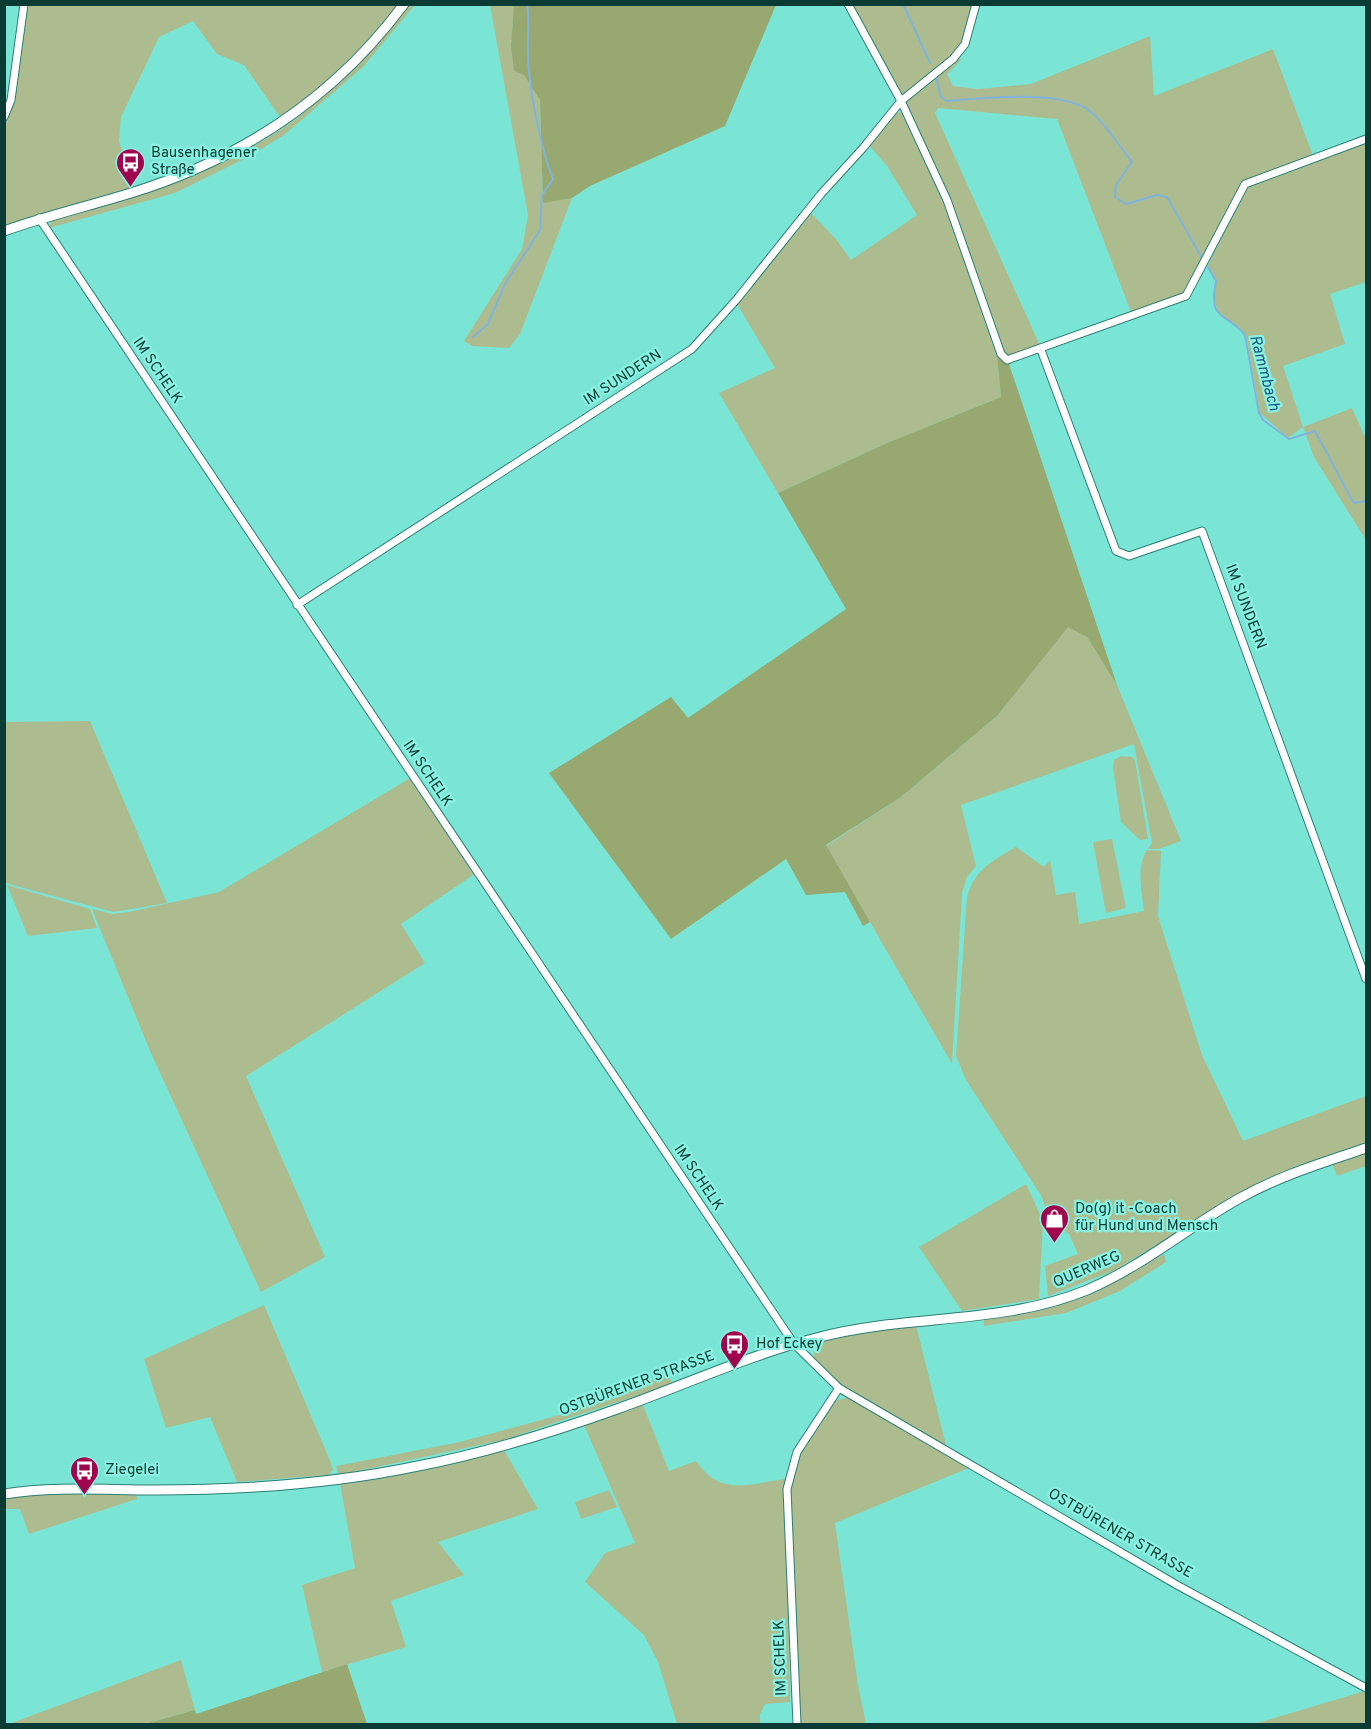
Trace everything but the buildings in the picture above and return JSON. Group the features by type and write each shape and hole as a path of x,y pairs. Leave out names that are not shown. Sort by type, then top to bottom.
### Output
{"street":[{"path":"4,117 11,100 24,4"},
{"path":"4,231 39,218 149,187 210,164 252,143 282,124 328,86 381,34 404,4"},
{"path":"848,4 901,101 947,200 1001,354 1007,360 1041,350 1186,296 1245,184 1366,139"},
{"name":"IM SUNDERN","path":"297,605 692,349 737,299 821,194 863,148 901,101 953,59 965,44 976,4"},
{"name":"IM SCHELK","path":"39,218 794,1344"},
{"name":"IM SUNDERN","path":"1041,350 1116,551 1129,555 1202,531 1303,799 1366,979"},
{"name":"QUERWEG","path":"794,1344 866,1327 1024,1309 1084,1291 1152,1256 1214,1214 1263,1186 1295,1171 1366,1148"},
{"name":"OSTBÜRENER STRASSE","path":"4,1494 42,1489 157,1490 250,1486 321,1481 417,1467 515,1442 615,1410 794,1344 838,1388 1167,1579 1366,1688"},
{"name":"IM SCHELK","path":"796,1725 787,1489 797,1452 838,1388"}],"green space":[{"path":"514,4 776,5 725,126 590,186 572,198 543,203 540,100 524,75 514,71 511,45"},
{"path":"26,5 400,5 393,16 309,98 282,120 244,65 217,54 193,21 159,37 121,117 119,141 133,188 5,226 4,124 13,100"},
{"path":"408,5 415,5 363,67 284,135 250,156 175,193 49,228 52,219 156,189 223,162 255,145 285,126 319,99 382,36"},
{"path":"490,5 514,5 511,45 540,100 543,202 572,198 520,334 509,348 472,346 464,341 522,249 528,215"},
{"path":"851,5 974,5 963,43 952,57 901,98"},
{"path":"1150,36 1154,96 1273,49 1313,156 1245,182 1235,196 1185,295 1133,317 1057,119 938,108 935,113 1041,348 1007,359 1002,353 949,200 902,101 957,56 961,60 947,74 953,86 978,89 1031,84"},
{"path":"902,112 908,119 946,200 1001,354 997,356 1001,397 887,443 778,493 719,393 775,368 736,302 809,211 835,238 851,260 917,215 887,166 868,144 894,113"},
{"path":"1366,141 1366,282 1330,294 1345,344 1283,366 1303,427 1288,438 1260,413 1247,339 1242,330 1218,312 1213,294 1217,280 1208,265 1249,183"},
{"path":"1001,354 1008,361 1117,685 1087,637 1068,627 998,715 901,797 826,845 870,922 863,926 845,892 806,895 786,859 671,939 549,773 671,697 688,718 846,609 778,493 887,443 1001,397 997,355"},
{"path":"1352,408 1366,439 1366,540 1314,457 1303,427"},
{"path":"1068,626 1087,637 1117,685 1181,841 1159,849 1148,849 1152,843 1134,744 961,805 976,866 967,877 962,893 952,1064 826,846 901,797 998,715"},
{"path":"90,721 167,903 113,912 5,883 5,722"},
{"path":"1121,756 1132,757 1135,760 1148,839 1140,840 1121,822 1113,767 1114,760"},
{"path":"412,777 476,873 401,924 425,963 246,1076 325,1257 261,1292 150,1051 92,909 112,914 129,912 219,892"},
{"path":"1112,839 1126,908 1106,913 1093,842"},
{"path":"1016,847 1044,867 1050,860 1056,895 1075,892 1079,924 1144,911 1142,864 1147,850 1161,851 1158,916 1202,1055 1243,1141 1366,1096 1366,1143 1294,1167 1261,1181 1115,1270 1048,1296 1045,1266 1078,1254 1069,1234 1049,1220 1042,1197 966,1080 956,1056 967,897 974,880 985,867"},
{"path":"7,885 90,909 97,928 28,936"},
{"path":"1366,1152 1366,1166 1337,1176 1332,1164"},
{"path":"1026,1184 1043,1221 1039,1299 962,1311 919,1247"},
{"path":"1164,1254 1166,1262 1120,1291 1066,1313 984,1326 984,1319 1051,1308 1097,1292"},
{"path":"264,1305 331,1463 333,1470 328,1475 237,1482 210,1417 166,1428 144,1359"},
{"path":"916,1325 947,1449 839,1385 814,1361 814,1352 818,1343 867,1331"},
{"path":"668,1374 672,1384 503,1440 339,1475 336,1466 460,1442 563,1414"},
{"path":"850,1397 971,1467 835,1523 858,1685 866,1724 798,1724 790,1489 800,1452 833,1401"},
{"path":"643,1405 669,1471 696,1461 715,1480 725,1484 747,1485 785,1479 790,1702 765,1704 760,1714 760,1724 677,1724 658,1662 644,1635 585,1582 605,1553 635,1543 584,1425"},
{"path":"504,1450 538,1509 438,1542 464,1575 391,1601 406,1647 322,1672 302,1585 355,1568 340,1483 420,1469"},
{"path":"609,1490 617,1507 581,1519 575,1502"},
{"path":"135,1492 137,1499 29,1534 20,1509 5,1509 4,1499 42,1494"},
{"path":"181,1660 195,1710 145,1724 9,1724"},
{"path":"347,1664 367,1724 145,1724 195,1710 196,1714"},
{"path":"1365,1691 1366,1724 1254,1724"}],"waterway":[{"path":"473,337 488,324 505,284 540,230 542,195 553,179 533,102 528,56 527,4"},
{"name":"Rammbach","path":"903,4 930,63"},
{"name":"Rammbach","path":"936,77 941,97 947,101 1000,97 1043,98 1062,100 1091,112 1108,129 1132,162 1116,185 1115,197 1126,204 1157,195 1167,197 1202,258"},
{"name":"Rammbach","path":"1208,267 1216,281 1214,294 1216,310 1245,335 1259,413 1263,420 1289,439 1315,431 1354,503 1366,501"}],"place":[{"name":"Bausenhagener Straße","path":"130,188"},
{"name":"Do(g) it -Coach für Hund und Mensch","path":"1054,1244"},
{"name":"Hof Eckey","path":"735,1370"},
{"name":"Ziegelei","path":"84,1496"}]}
